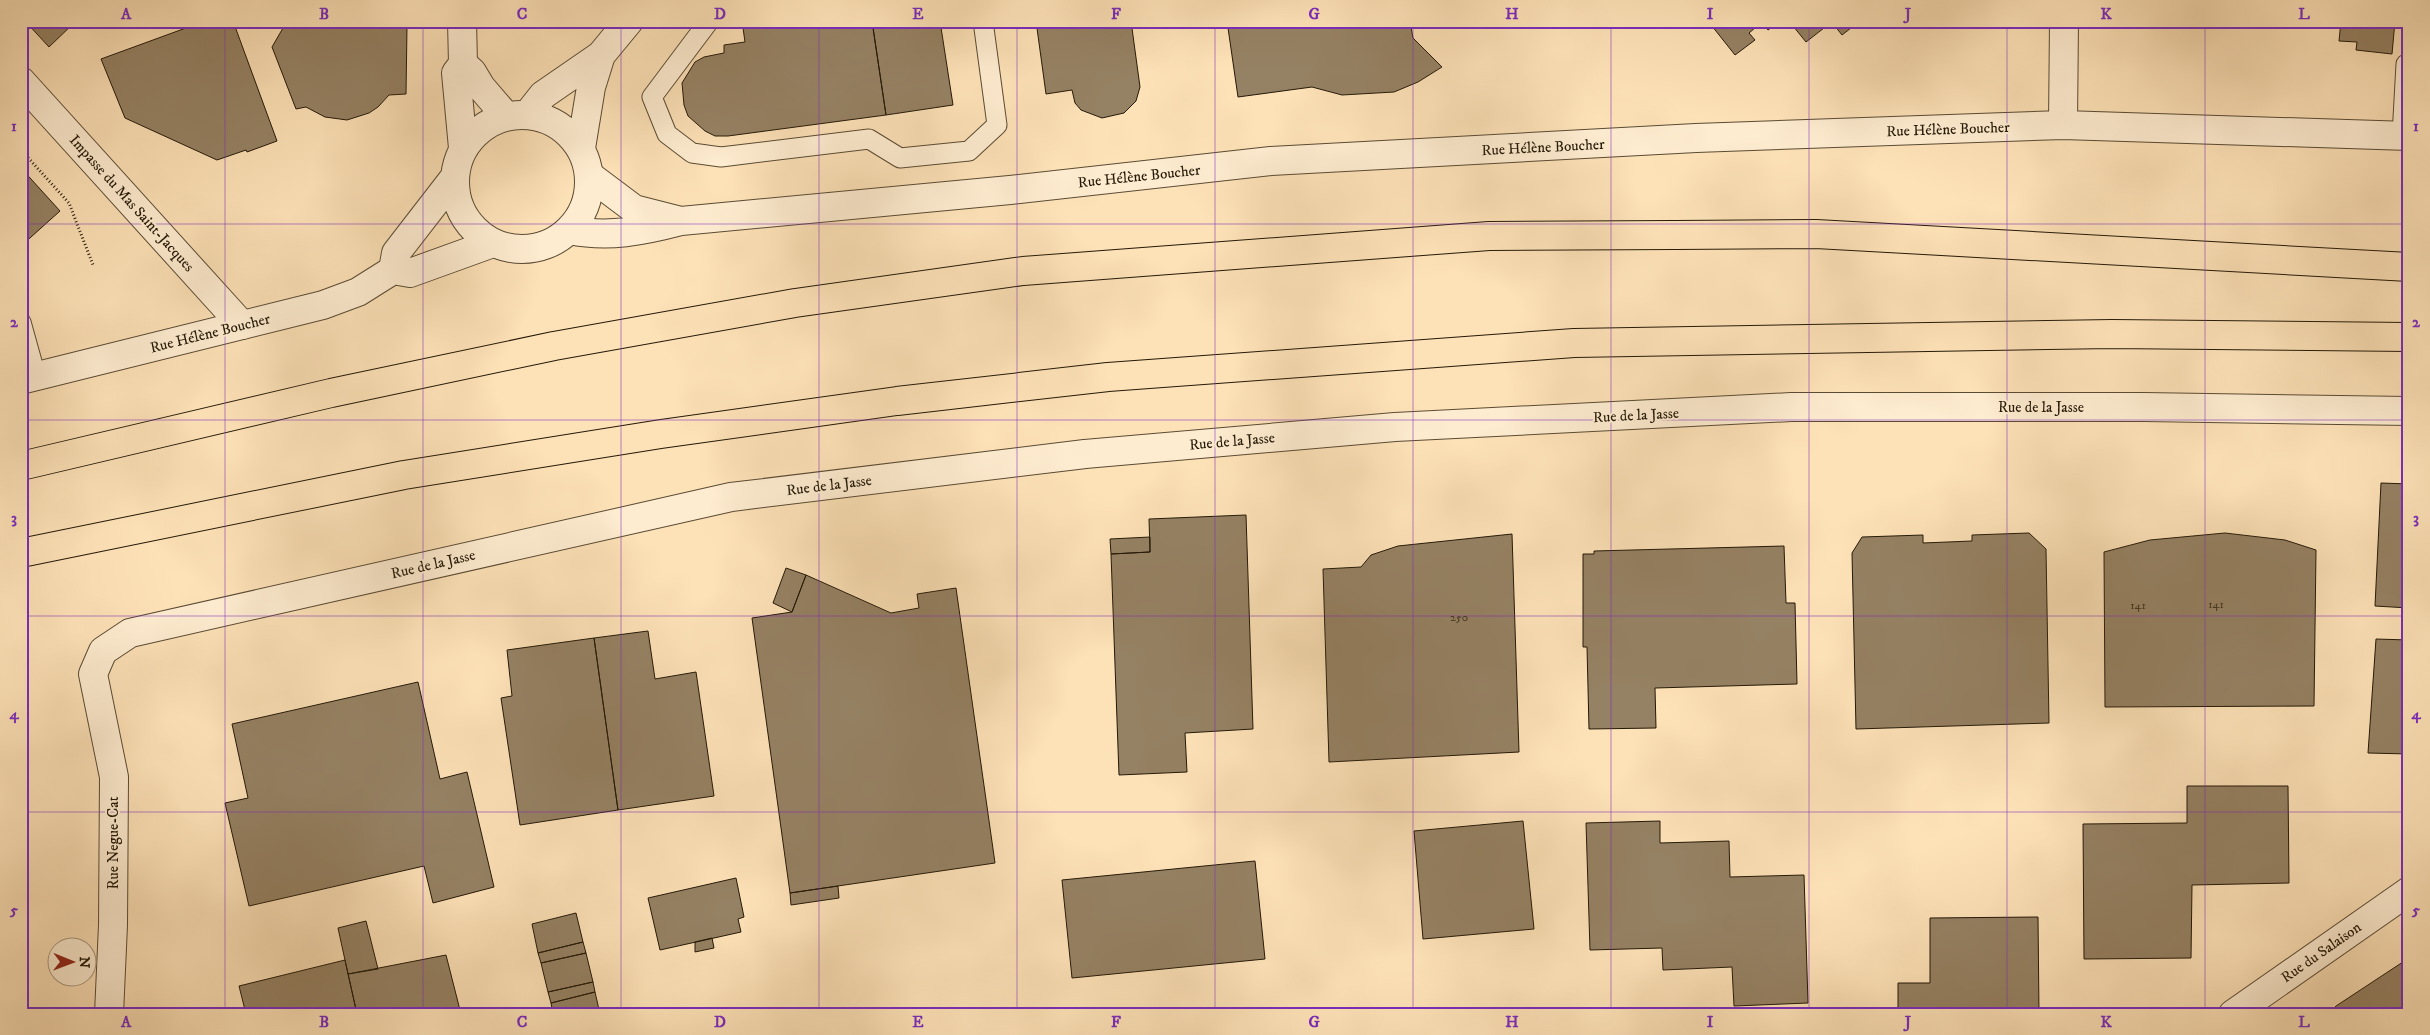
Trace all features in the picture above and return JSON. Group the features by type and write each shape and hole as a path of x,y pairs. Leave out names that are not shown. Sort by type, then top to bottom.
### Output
{"highway":[{"path":"21,466 331,393 554,346 795,303 1024,271 1489,236 1675,234 1816,234 2409,268"},
{"path":"21,553 404,475 661,434 848,408 1108,378 1574,343 2112,334 2409,337"}],"street":[{"path":"462,21 463,64 456,73 463,148"},
{"path":"517,115 601,55 629,21"},
{"path":"2063,125 2064,21"},
{"path":"581,148 591,87 601,55"},
{"path":"463,64 472,72 481,88 517,115"},
{"name":"Impasse du Mas Saint-Jacques","path":"21,81 242,325"},
{"path":"517,115 549,120 568,132 581,148 590,176 588,196 581,214 570,230 552,242 533,249 512,249 493,243 476,232 464,216 456,198 454,178 457,162 463,148 474,134 489,122 517,115"},
{"name":"Rue Hélène Boucher","path":"570,230 594,235 619,234 646,230 680,221 1010,190 1271,161 1696,138 2063,125 2406,136"},
{"name":"Rue Hélène Boucher","path":"590,176 634,209 680,221"},
{"path":"454,178 396,253 393,270 410,273 493,243"},
{"name":"Rue Hélène Boucher","path":"28,378 331,301 358,292 393,270"},
{"name":"Rue de la Jasse","path":"93,674 103,651 130,633 731,497 1085,454 1395,427 1791,407 2144,407 2409,411"},
{"name":"Rue Negue-Cat","path":"93,674 114,777 113,925 109,1014"},
{"name":"Rue du Salaison","path":"2233,1014 2409,891"}],"lane":[{"path":"709,21 652,97 667,134 692,153 720,157 869,139 900,158 969,151 997,125 983,21"},
{"path":"2406,64 2406,136"},
{"path":"21,322 28,378"}],"path":[{"path":"21,150 69,203 93,265"}],"building":[{"path":"25,21 76,21 49,47"},
{"path":"205,21 233,21 277,141 217,160 125,118 101,59"},
{"path":"287,21 403,21 407,26 406,94 389,95 378,107 369,113 347,120 325,117 306,107 296,109 272,47"},
{"path":"742,21 872,21 886,115 728,136 715,136 705,131 688,116 684,105 682,83 695,62 704,57 724,53 724,45 745,42"},
{"path":"872,21 940,21 953,105 886,115"},
{"path":"1036,21 1131,21 1140,87 1136,101 1124,113 1102,118 1081,110 1075,103 1072,90 1046,94"},
{"path":"1227,21 1410,21 1413,38 1442,67 1418,82 1394,92 1342,95 1312,87 1238,97"},
{"path":"1708,21 1780,21 1768,30 1762,22 1749,33 1755,40 1735,55"},
{"path":"1789,21 1820,21 1824,28 1806,42"},
{"path":"1831,21 1860,21 1842,35"},
{"path":"2341,21 2395,21 2392,54 2356,50 2357,42 2339,41"},
{"path":"21,168 60,211 21,246"},
{"path":"2381,483 2409,484 2409,608 2375,606"},
{"path":"1246,515 1253,729 1185,733 1187,772 1119,775 1111,554 1150,552 1149,519"},
{"path":"2029,533 2046,549 2049,723 1856,729 1852,553 1862,537 1923,535 1923,543 1972,541 1972,535"},
{"path":"2225,533 2285,540 2316,550 2314,706 2105,707 2104,552 2150,540"},
{"path":"1512,534 1519,752 1329,762 1323,569 1361,567 1371,555 1398,546"},
{"path":"1150,537 1150,552 1111,554 1110,539"},
{"path":"1784,546 1786,603 1795,603 1797,684 1655,688 1656,728 1589,729 1587,647 1583,647 1583,554 1594,554 1594,551"},
{"path":"786,568 806,575 792,612 773,603"},
{"path":"806,575 891,613 919,608 917,594 956,588 995,863 790,893 752,618 792,612"},
{"path":"648,631 655,679 696,672 714,796 618,810 594,638"},
{"path":"594,638 618,810 520,825 501,698 512,696 507,650"},
{"path":"2376,639 2409,640 2409,754 2368,753"},
{"path":"418,682 440,779 467,772 494,887 433,903 424,866 249,906 225,803 248,798 232,724"},
{"path":"2187,786 2288,786 2289,883 2192,885 2191,958 2084,959 2083,824 2187,823"},
{"path":"1523,821 1534,929 1423,939 1414,831"},
{"path":"1660,821 1660,843 1729,841 1730,877 1804,875 1808,1003 1734,1006 1732,967 1663,970 1662,948 1590,950 1586,823"},
{"path":"1255,861 1265,959 1072,978 1062,880"},
{"path":"736,878 744,917 738,919 741,932 660,950 648,898"},
{"path":"838,886 839,898 791,905 790,893"},
{"path":"576,913 583,942 538,953 532,924"},
{"path":"2038,917 2039,1014 1898,1014 1898,983 1930,983 1930,918"},
{"path":"366,921 378,969 348,974 338,928"},
{"path":"712,938 714,948 695,952 695,942"},
{"path":"583,942 586,953 541,963 538,953"},
{"path":"586,953 593,982 548,992 541,963"},
{"path":"446,955 461,1014 357,1014 348,974"},
{"path":"2409,958 2409,1014 2329,1014 2336,1006"},
{"path":"345,960 357,1014 246,1014 239,986"},
{"path":"593,982 595,992 551,1003 548,992"},
{"path":"595,992 600,1014 553,1014 551,1003"}]}
